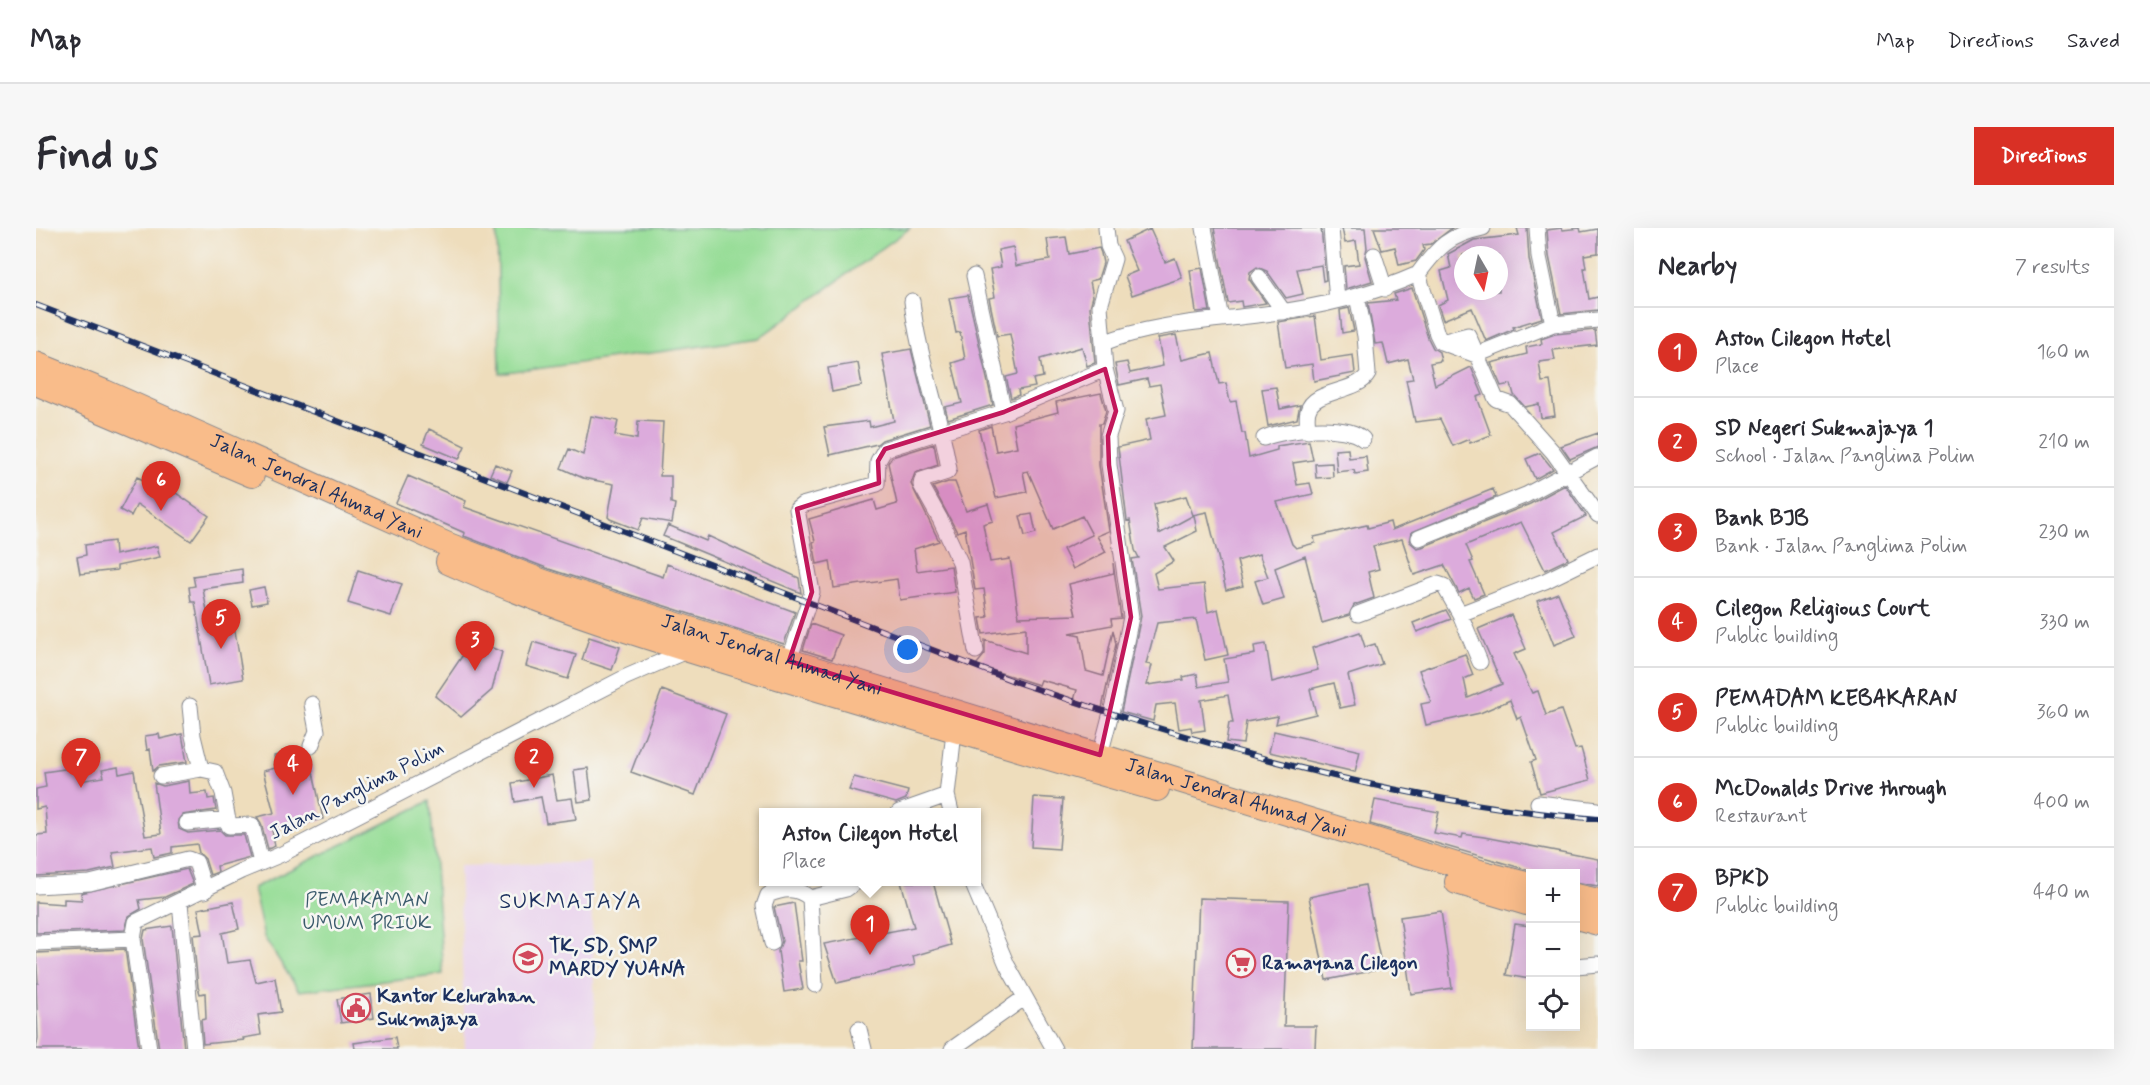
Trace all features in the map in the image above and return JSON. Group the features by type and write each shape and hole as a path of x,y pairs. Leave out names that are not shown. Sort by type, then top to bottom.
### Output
{"highway":[{"name":"Jalan Jendral Ahmad Yani","path":"36,363 446,544 544,582 789,661 1480,872 1526,884"},
{"name":"Jalan Jendral Ahmad Yani","path":"36,383 121,418 458,567 564,609 686,651 954,732 1173,794 1526,903"},
{"path":"1580,897 1598,901"},
{"path":"1580,918 1598,923"}],"street":[{"path":"1100,755 1114,701 1131,617 1109,465 1107,436 1116,411 1105,369 1100,306 1114,260 1108,246 1106,228"},
{"path":"1204,228 1221,319"},
{"path":"1331,228 1337,301"},
{"path":"1103,343 1153,328 1284,312 1385,289 1418,274 1436,250 1446,241 1483,228"},
{"path":"1537,228 1539,257 1553,324"},
{"path":"1374,255 1385,289"},
{"path":"1418,274 1441,342 1467,334 1496,399 1510,404 1553,452 1598,515"},
{"path":"974,276 1004,412"},
{"path":"1259,277 1284,312"},
{"path":"1308,431 1308,410 1311,404 1318,399 1362,382 1368,374 1365,336 1357,296"},
{"path":"912,302 919,339 943,431 948,471 922,480 921,485 960,562 976,651"},
{"path":"1476,356 1553,324 1598,320"},
{"path":"789,661 812,592 797,509 802,505 877,484 878,461 885,449 1004,412 1105,369"},
{"path":"1264,438 1272,434 1341,430 1357,433 1363,439"},
{"path":"1419,538 1526,495 1598,457"},
{"path":"1460,614 1545,581 1598,555"},
{"path":"1358,614 1392,599 1438,584 1444,586 1460,614 1480,662"},
{"name":"Jalan Panglima Polim","path":"133,939 136,922 261,863 626,677 686,651"},
{"path":"311,746 317,730 312,704"},
{"path":"190,706 193,736 201,769"},
{"path":"950,808 947,795 954,732"},
{"path":"161,776 201,769 214,772 229,826 252,825 261,863"},
{"path":"912,808 947,795"},
{"path":"1538,803 1598,810"},
{"path":"187,823 228,819"},
{"path":"36,886 90,882 188,860 196,862 205,891"},
{"path":"810,898 850,886"},
{"path":"974,886 1024,998 1054,1049"},
{"path":"772,943 764,906 768,895 791,889 800,890 810,898 815,985"},
{"path":"180,903 194,1049"},
{"path":"36,943 133,939 149,1049"},
{"path":"1580,966 1598,964"},
{"path":"952,1049 1024,998"},
{"path":"859,1029 864,1049"}],"highlighted area":[{"path":"1105,369 1116,411 1108,436 1109,465 1131,617 1100,755 789,661 812,592 797,509 879,483 878,461 885,449 1004,412"}],"shaded area":[{"name":"TK, SD, SMP MARDY YUANA","path":"590,862 596,1049 465,1049 459,866"}],"green space":[{"path":"497,228 910,228 759,338 500,374"},
{"name":"PEMAKAMAN UMUM PRIUK","path":"430,801 443,974 299,991 264,937 253,888"}],"building":[{"path":"1214,228 1321,228 1326,280 1323,281 1321,265 1297,269 1303,294 1286,298 1267,271 1257,267 1250,272 1249,279 1266,303 1242,307 1241,301 1228,303"},
{"path":"1342,228 1365,228 1367,248 1365,257 1372,281 1346,289 1344,266 1359,264 1356,241 1345,243"},
{"path":"1374,228 1452,228 1431,244 1423,245 1424,250 1416,261 1399,265 1395,247 1382,250"},
{"path":"1517,228 1527,228 1529,259 1542,318 1513,327 1514,329 1486,341 1472,308 1443,320 1438,305 1448,300 1441,271 1451,268 1448,254 1454,251 1454,300 1508,300 1508,246 1463,246 1474,240 1519,235"},
{"path":"1562,228 1563,230 1580,228 1581,232 1598,229 1598,253 1584,255 1586,268 1584,268 1589,299 1598,297 1598,310 1561,314 1549,256 1547,230"},
{"path":"1150,229 1165,262 1175,258 1182,278 1132,295 1125,276 1137,271 1124,241"},
{"path":"1066,237 1069,254 1099,248 1101,253 1103,263 1098,279 1090,281 1093,296 1090,307 1095,363 1087,366 1082,347 1040,359 1043,377 1033,379 1035,387 1018,390 1019,395 1011,398 1006,377 1018,374 1010,334 997,336 989,298 995,297 990,269 1001,267 998,250 1013,247 1016,266 1050,260 1047,239"},
{"path":"1202,268 1210,311 1196,312 1190,270"},
{"path":"1412,288 1428,338 1433,348 1439,352 1441,361 1430,363 1435,385 1471,367 1483,395 1477,397 1491,435 1470,443 1469,439 1453,446 1440,419 1415,422 1406,380 1413,379 1408,359 1388,364 1383,343 1375,344 1368,303 1396,300 1394,294"},
{"path":"968,295 993,405 948,419 945,407 962,403 952,363 965,359 960,332 956,333 949,298"},
{"path":"1349,308 1354,331 1342,333 1340,310"},
{"path":"1315,316 1321,360 1353,355 1355,373 1314,381 1312,364 1285,368 1278,322"},
{"path":"1595,330 1597,345 1553,350 1555,360 1539,362 1542,382 1550,381 1555,416 1541,418 1539,404 1525,407 1514,395 1511,384 1501,386 1491,363 1527,354 1526,347 1542,344 1541,339 1555,334"},
{"path":"1176,335 1182,360 1212,353 1219,384 1226,383 1230,402 1236,401 1249,458 1277,450 1277,446 1309,441 1313,460 1293,463 1297,485 1310,483 1313,494 1277,502 1292,544 1296,548 1315,543 1314,537 1367,525 1368,528 1390,522 1392,530 1493,489 1496,497 1412,532 1410,542 1417,548 1422,547 1530,504 1565,485 1586,516 1554,532 1568,559 1545,570 1521,522 1466,545 1473,561 1470,562 1484,594 1474,598 1469,588 1459,593 1444,565 1414,575 1402,539 1373,546 1379,569 1368,572 1374,598 1354,605 1349,615 1322,623 1305,556 1275,568 1284,599 1263,605 1255,581 1268,577 1259,554 1237,561 1243,586 1226,590 1207,512 1193,515 1186,496 1154,504 1159,534 1194,515 1197,531 1165,547 1174,561 1154,573 1158,589 1204,584 1208,612 1218,609 1228,655 1205,660 1196,619 1157,623 1146,664 1152,665 1147,685 1184,680 1183,677 1197,674 1199,687 1228,682 1224,659 1255,654 1254,646 1266,644 1272,682 1318,670 1312,648 1360,632 1365,647 1375,644 1382,664 1348,675 1355,705 1340,708 1334,683 1310,689 1316,714 1276,724 1278,716 1246,722 1243,744 1226,742 1229,723 1233,723 1228,695 1201,700 1205,730 1192,732 1191,727 1179,729 1175,703 1156,705 1153,721 1121,712 1141,616 1132,559 1139,558 1135,550 1130,520 1127,521 1118,447 1150,440 1146,419 1166,415 1160,384 1149,386 1147,379 1119,385 1115,364 1127,362 1130,373 1163,366 1158,338"},
{"path":"911,349 930,425 882,440 877,444 830,455 824,427 869,421 870,427 894,421 882,354"},
{"path":"858,363 862,386 832,392 828,368"},
{"path":"1276,387 1280,409 1300,405 1297,419 1268,426 1262,389"},
{"path":"1101,393 1106,411 1102,424 1099,424 1099,465 1109,531 1097,536 1106,552 1073,569 1063,549 1092,535 1082,516 1053,529 1028,471 1023,472 1027,492 996,498 979,430 991,426 996,451 1017,447 1013,424 1058,412 1056,402"},
{"path":"591,416 618,421 615,435 637,439 638,421 663,422 660,476 671,476 671,503 675,504 672,523 643,518 638,530 610,519 608,517 614,484 583,478 561,468 569,449 583,455"},
{"path":"429,429 465,446 459,459 423,444"},
{"path":"1598,433 1598,447 1570,459 1561,446"},
{"path":"934,444 938,465 915,473 911,484 939,541 914,549 917,571 951,566 955,592 900,600 897,579 834,588 830,561 817,564 813,542 815,541 809,519 874,500 877,510 897,504 888,463 892,457"},
{"path":"1348,449 1349,458 1366,456 1368,472 1355,474 1354,470 1337,472 1335,450"},
{"path":"1540,453 1553,469 1535,479 1526,459"},
{"path":"1332,463 1333,477 1316,478 1315,464"},
{"path":"495,464 512,471 507,482 490,475"},
{"path":"408,476 466,501 464,507 663,577 667,564 795,612 784,644 549,569 464,536 465,533 396,503"},
{"path":"137,477 160,488 163,484 209,516 191,541 137,504 131,516 120,510"},
{"path":"955,482 966,511 988,504 993,521 983,524 990,562 1010,559 1019,617 1076,615 1069,584 1114,573 1113,563 1121,618 1111,619 1112,625 1070,633 1080,635 1086,671 1103,676 1113,630 1116,644 1102,708 1074,700 1077,690 1041,680 1039,685 976,665 985,654 985,640 1026,653 1026,628 983,634 980,618 988,617 984,589 975,590 965,529 957,532 933,487"},
{"path":"1032,514 1036,533 1025,536 1020,516"},
{"path":"668,525 706,541 708,536 799,578 801,593 663,536"},
{"path":"114,541 115,555 157,546 160,557 117,566 117,570 80,574 77,557 86,555 85,545"},
{"path":"242,569 243,583 203,589 208,617 232,613 243,679 209,685 195,602 191,602 189,587 195,586 193,576"},
{"path":"358,570 402,584 391,616 348,603"},
{"path":"264,587 267,602 252,605 249,590"},
{"path":"1558,593 1576,636 1554,645 1537,601"},
{"path":"1446,610 1451,619 1417,632 1413,623"},
{"path":"1511,615 1526,649 1514,654 1532,693 1538,691 1546,715 1561,710 1575,749 1581,748 1590,780 1540,793 1531,762 1536,760 1521,717 1517,719 1510,700 1480,713 1426,725 1421,704 1431,702 1419,670 1465,654 1473,675 1464,679 1468,698 1502,684 1478,629"},
{"path":"811,624 841,635 832,659 803,650"},
{"path":"589,637 620,647 612,670 582,660"},
{"path":"473,640 502,652 492,690 461,717 435,696"},
{"path":"533,642 576,655 568,679 526,666"},
{"path":"662,690 726,714 695,795 631,772"},
{"path":"1274,731 1360,751 1355,772 1269,752"},
{"path":"159,734 160,739 182,734 187,762 159,766 153,771 150,749 147,750 145,736"},
{"path":"294,750 297,762 310,758 323,819 272,830 275,846 268,849 261,823 257,817 274,813 263,771 276,768 274,756"},
{"path":"78,767 80,781 104,777 102,770 118,767 119,774 134,771 145,836 161,834 154,783 163,786 189,781 190,794 207,792 208,799 214,798 216,810 182,815 178,820 179,829 188,833 220,830 225,835 244,835 250,857 217,866 218,872 210,875 197,844 172,847 172,853 154,857 152,847 112,852 115,867 89,873 36,876 36,835 47,834 45,807 36,809 36,789 46,787 44,772"},
{"path":"588,768 592,800 578,802 574,770"},
{"path":"552,775 557,800 572,798 576,819 546,823 541,797 515,802 512,783"},
{"path":"854,777 908,791 906,799 896,803 849,790"},
{"path":"1034,797 1063,799 1059,849 1031,847"},
{"path":"1375,800 1439,812 1434,833 1462,838 1463,834 1484,837 1598,859 1598,886 1580,883 1580,869 1526,870 1370,824"},
{"path":"187,869 193,884 165,897 139,900 141,909 129,916 125,930 36,933 36,902 64,904 64,899 82,900 81,893"},
{"path":"1365,885 1382,969 1326,980 1309,897"},
{"path":"902,886 934,886 951,945 913,956 915,965 837,983 824,944 914,927"},
{"name":"Ramayana Cilegon","path":"1199,898 1289,901 1284,1026 1316,1026 1315,1049 1193,1049"},
{"path":"233,902 239,929 222,933 227,963 250,960 256,982 275,978 281,1012 258,1015 261,1035 243,1038 244,1040 203,1044 201,1020 206,1019 205,993 200,994 198,987 193,935 203,934 198,909"},
{"path":"794,903 802,961 798,961 803,989 784,992 778,951 782,941 774,907"},
{"path":"1441,911 1452,988 1411,994 1400,917"},
{"path":"1515,924 1526,925 1526,978 1506,975"},
{"path":"172,926 184,1049 159,1049 143,939 145,930"},
{"path":"125,949 139,1049 36,1049 38,1038 36,983 38,983 36,953"},
{"name":"Kantor Kelurahan Sukmajaya","path":"371,994 374,1018 341,1023 337,999"},
{"path":"395,1037 397,1049 355,1049 354,1043"}],"railway":[{"path":"36,305 1016,682 1087,706 1230,749 1376,785 1449,800 1598,819"}],"place":[{"name":"McDonalds Drive through","path":"161,511"},
{"name":"PEMADAM KEBAKARAN","path":"221,649"},
{"name":"Bank BJB","path":"475,671"},
{"name":"BPKD","path":"81,788"},
{"name":"SD Negeri Sukmajaya 1","path":"534,788"},
{"name":"Cilegon Religious Court","path":"293,795"},
{"name":"Aston Cilegon Hotel","path":"870,955"},
{"name":"TK, SD, SMP MARDY YUANA","path":"528,958"},
{"name":"Ramayana Cilegon","path":"1241,963"},
{"name":"Kantor Kelurahan Sukmajaya","path":"356,1008"}],"district":[{"name":"SUKMAJAYA","path":"571,902"}]}
